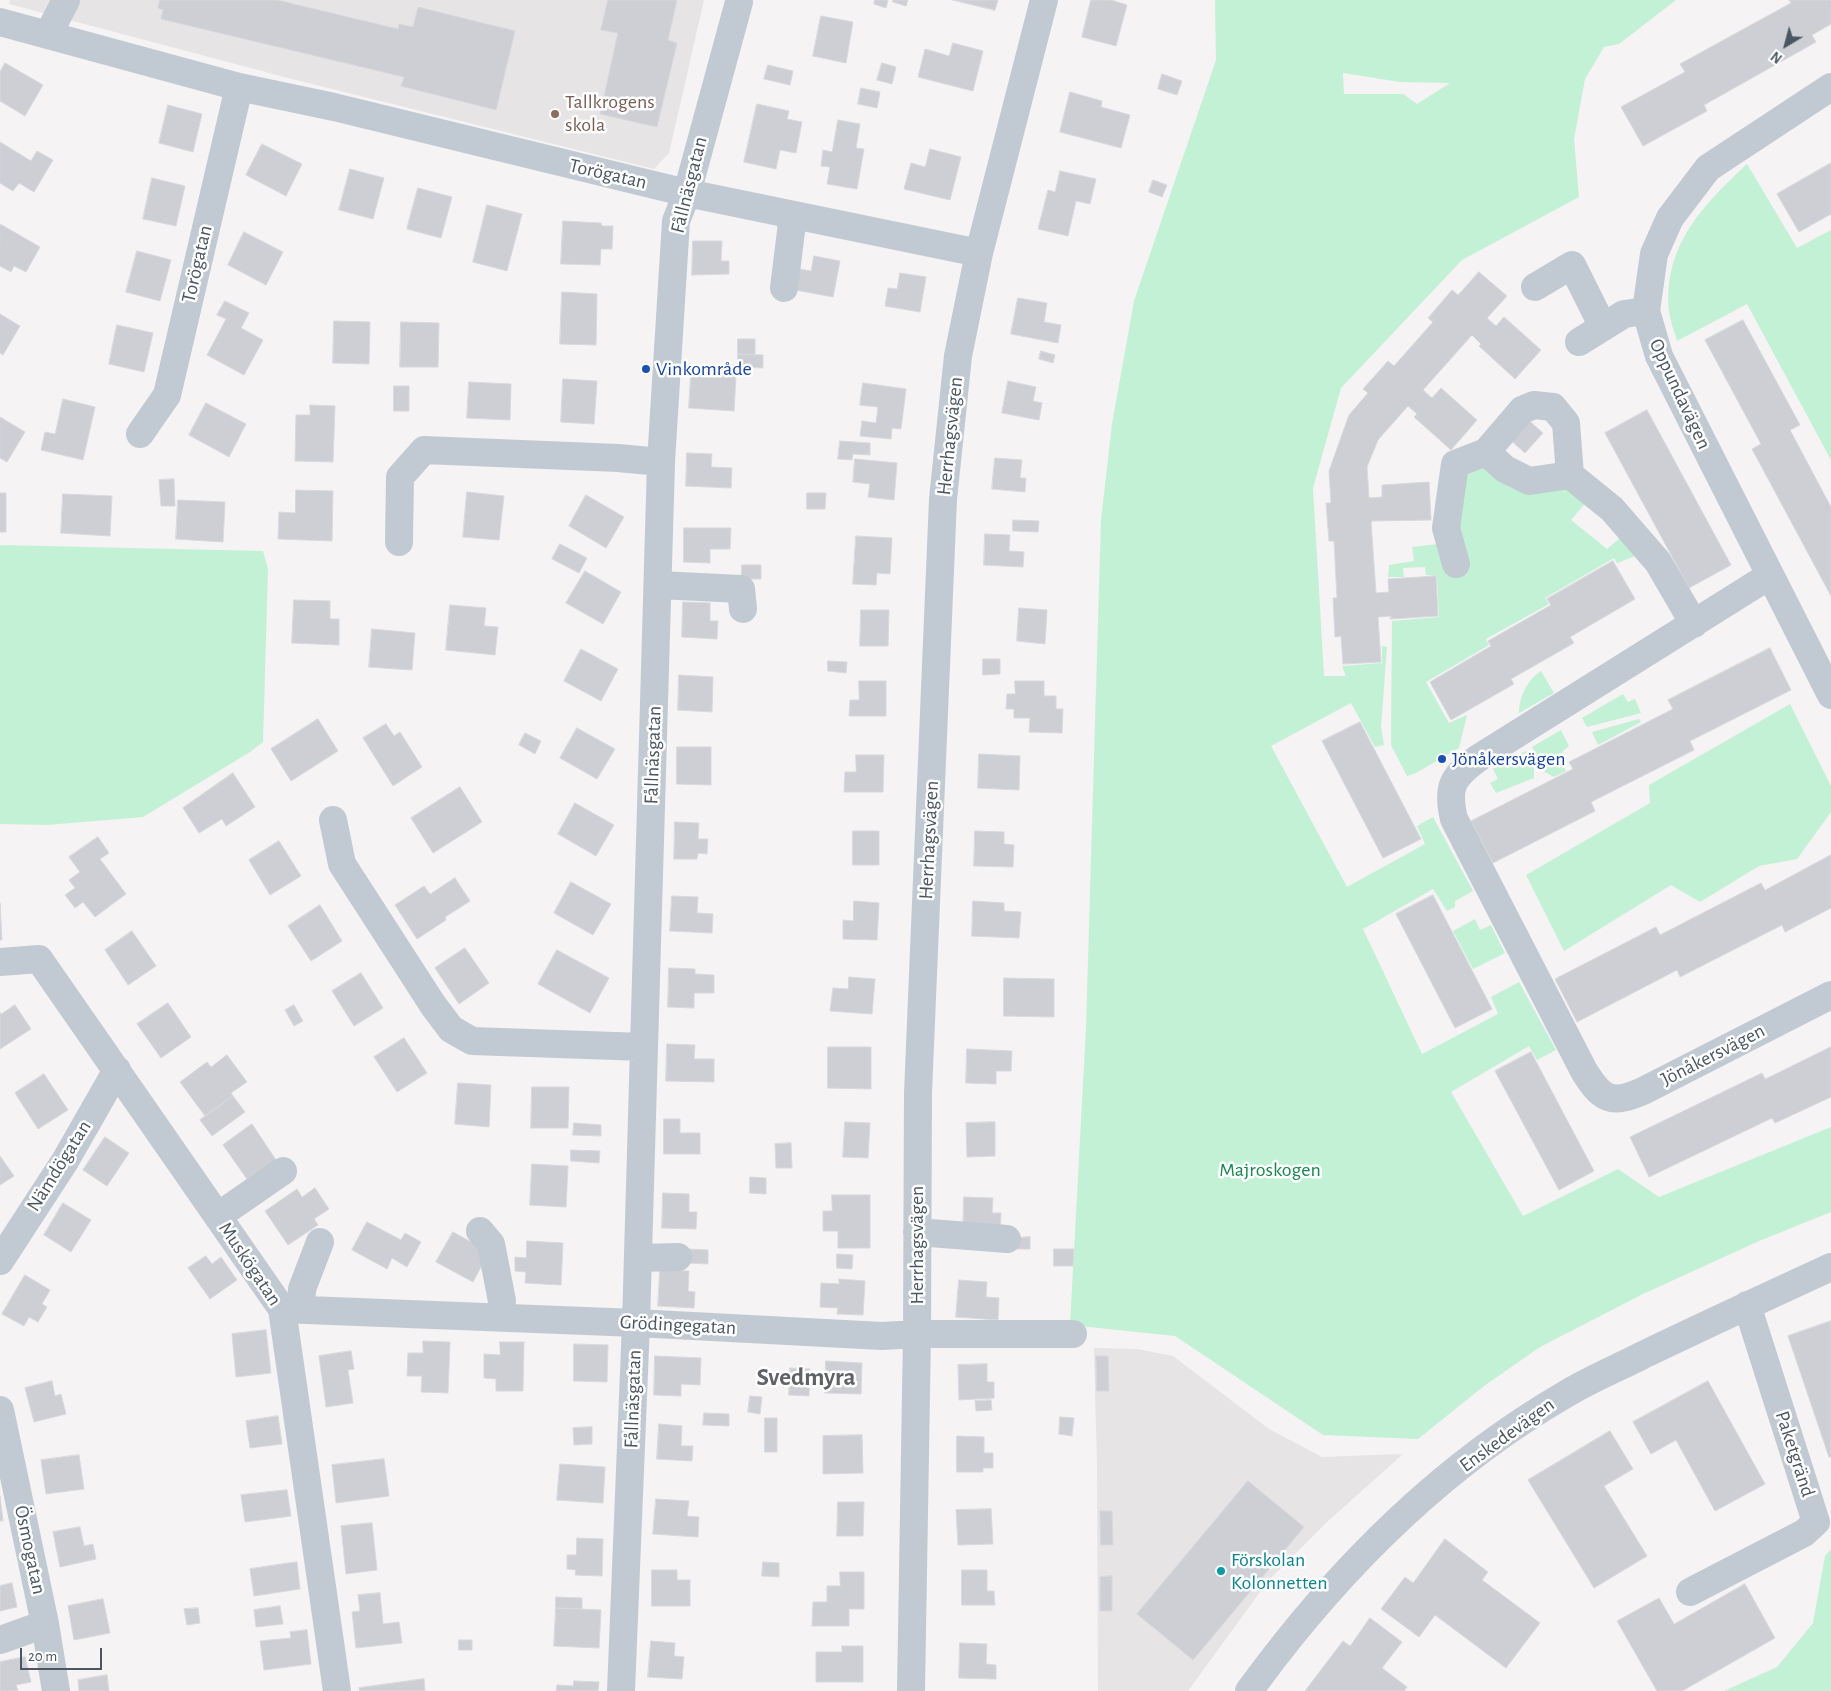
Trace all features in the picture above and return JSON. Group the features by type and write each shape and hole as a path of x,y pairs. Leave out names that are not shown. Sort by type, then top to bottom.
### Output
{"street":[{"path":"48,35 66,0"},
{"name":"Herrhagsvägen","path":"911,1691 917,1334 918,1093 943,499 958,356 979,253 1044,0"},
{"name":"Fållnäsgatan","path":"621,1691 636,1323 661,462 676,220 687,192 739,2"},
{"name":"Torögatan","path":"2,15 48,35 238,87 334,107 687,192 979,253"},
{"name":"Torögatan","path":"140,434 167,395 238,87"},
{"name":"Oppundavägen","path":"1831,87 1708,168 1670,218 1654,254 1646,312 1659,356 1831,695"},
{"path":"784,288 793,215"},
{"path":"1535,287 1572,265 1603,327"},
{"path":"1579,342 1624,314 1646,312"},
{"path":"1456,564 1446,528 1455,464 1486,452 1522,410 1534,405 1553,407 1566,423 1570,475 1612,509 1658,562 1694,624"},
{"path":"399,542 400,477 424,450 618,458 661,462"},
{"path":"1486,452 1504,469 1529,481 1570,475"},
{"name":"Jönåkersvägen","path":"1769,576 1486,752 1463,769 1452,782 1449,800 1454,819 1584,1071 1596,1091 1608,1098 1625,1099 1634,1095 1831,995"},
{"path":"658,585 741,589 743,609"},
{"path":"333,820 342,864 433,1005 451,1029 472,1041 644,1047"},
{"name":"Muskögatan","path":"0,962 39,959 218,1216 292,1309 337,1691"},
{"name":"Nämdögatan","path":"0,1261 65,1161 117,1070"},
{"path":"218,1216 283,1171"},
{"path":"480,1231 491,1244 502,1300 501,1317"},
{"path":"917,1232 1007,1239"},
{"path":"292,1309 302,1289 320,1242"},
{"path":"638,1258 678,1257"},
{"name":"Enskedevägen","path":"1249,1691 1282,1645 1350,1567 1424,1498 1492,1443 1566,1393 1747,1305 1831,1267"},
{"name":"Paketgränd","path":"1690,1592 1804,1533 1816,1522 1747,1305"},
{"name":"Grödingegatan","path":"292,1309 636,1323 882,1336 917,1334 1073,1334"},
{"name":"Ösmogatan","path":"0,1410 45,1624 56,1691"},
{"path":"0,1640 45,1624"}],"shaded area":[{"name":"Tallkrogens skola","path":"10,0 704,0 669,153 654,169 292,79 9,4"},
{"path":"1094,1348 1137,1349 1173,1356 1269,1429 1322,1457 1403,1454 1327,1522 1268,1581 1188,1691 1098,1691 1097,1467"}],"green space":[{"name":"Majroskogen","path":"1215,0 1676,0 1619,44 1604,47 1585,79 1574,139 1579,197 1462,260 1341,388 1313,488 1324,676 1346,676 1342,666 1382,663 1382,646 1387,647 1381,727 1384,745 1375,747 1351,703 1271,746 1347,887 1425,844 1417,826 1433,817 1473,891 1455,901 1455,907 1447,911 1433,889 1363,929 1422,1054 1498,1014 1491,997 1519,982 1556,1050 1537,1060 1529,1046 1451,1092 1523,1216 1618,1169 1659,1197 1831,1127 1831,1212 1759,1241 1643,1294 1540,1347 1484,1386 1418,1439 1323,1435 1175,1336 1070,1325 1086,1028 1101,520 1112,424 1134,301 1216,60","holes":["1343,73 1400,82 1450,83 1417,104 1403,94 1344,94"]},
{"path":"1747,164 1797,248 1831,230 1831,460 1747,304 1677,341 1671,323 1669,288 1672,266 1679,247 1701,211"},
{"path":"1473,466 1487,468 1510,487 1524,494 1568,488 1588,500 1571,520 1607,549 1625,534 1641,554 1617,563 1614,558 1545,598 1549,604 1486,639 1489,645 1426,682 1449,723 1467,715 1459,748 1416,773 1407,776 1391,745 1392,621 1439,617 1437,576 1426,575 1425,567 1403,568 1404,577 1388,577 1389,565 1414,561 1412,547 1438,544 1458,484"},
{"path":"0,545 263,551 268,569 263,742 250,752 143,817 47,825 0,824"},
{"path":"1541,671 1554,693 1519,713 1520,701 1525,689"},
{"path":"1623,694 1628,702 1635,699 1641,713 1587,727 1582,718"},
{"path":"1790,704 1831,786 1831,812 1797,859 1759,866 1700,902 1671,885 1564,951 1526,875 1650,803 1649,785"},
{"path":"1639,719 1641,722 1598,745 1592,732"},
{"path":"1561,730 1569,746 1562,752 1561,762 1566,771 1554,777 1545,772 1532,747"},
{"path":"1526,751 1534,768 1534,778 1496,793 1490,783 1498,779 1493,769"},
{"path":"1475,919 1480,930 1491,925 1505,953 1473,969 1453,931"},
{"path":"1831,1549 1831,1691 1724,1691 1777,1667 1813,1623 1825,1556"}],"building":[{"path":"160,0 277,0 398,29 399,24 413,27 418,7 515,31 496,110 401,86 404,77 161,19 163,10 158,8"},
{"path":"608,0 677,0 668,40 677,43 657,127 600,114 618,33 601,30"},
{"path":"875,0 888,0 886,8 874,4"},
{"path":"893,0 908,0 906,6 893,2"},
{"path":"953,0 998,0 995,10"},
{"path":"1091,0 1111,0 1127,5 1116,46 1082,37"},
{"path":"1789,0 1831,0 1831,24 1812,35 1816,42 1704,105 1707,111 1643,146 1621,107 1685,72 1680,64 1791,3"},
{"path":"821,16 853,22 846,63 813,56"},
{"path":"953,43 983,51 973,91 918,77 925,49 949,56"},
{"path":"5,63 43,85 25,116 0,101 0,72"},
{"path":"882,63 896,67 892,84 877,80"},
{"path":"768,65 793,71 790,85 764,79"},
{"path":"1162,74 1182,81 1177,95 1158,89"},
{"path":"861,88 880,92 877,108 858,104"},
{"path":"1070,92 1102,101 1101,107 1130,115 1121,148 1060,132"},
{"path":"757,104 789,111 787,119 802,122 796,153 780,150 776,169 744,162"},
{"path":"168,105 202,114 193,152 159,143"},
{"path":"838,120 860,124 856,148 864,149 857,189 827,184 830,167 821,166 823,150 832,152"},
{"path":"0,142 31,161 37,151 53,160 34,192 19,183 13,191 0,183"},
{"path":"262,144 302,164 286,196 246,175"},
{"path":"930,149 961,157 950,200 904,189 911,163 925,167"},
{"path":"1831,163 1831,214 1799,232 1777,194"},
{"path":"350,169 384,178 373,219 339,210"},
{"path":"1060,171 1096,179 1090,204 1076,201 1068,236 1038,229 1048,190 1055,192"},
{"path":"152,178 185,186 176,226 143,219"},
{"path":"1153,180 1167,185 1162,197 1149,192"},
{"path":"418,188 452,197 441,238 407,229"},
{"path":"487,205 522,214 507,271 473,262"},
{"path":"563,221 601,223 602,226 613,226 612,249 601,249 600,265 561,264"},
{"path":"0,224 40,247 26,272 14,266 11,272 0,266"},
{"path":"244,232 283,252 266,285 228,265"},
{"path":"693,241 722,241 721,261 729,261 729,274 692,275"},
{"path":"137,251 171,260 160,301 126,292"},
{"path":"814,256 840,261 833,297 790,289 794,268 811,271"},
{"path":"1479,272 1507,296 1487,318 1496,326 1504,317 1541,350 1515,379 1479,346 1481,344 1472,335 1423,390 1432,398 1441,388 1477,420 1451,450 1414,417 1417,414 1408,406 1378,440 1367,467 1369,498 1382,497 1382,485 1429,482 1431,520 1371,521 1376,593 1389,592 1388,579 1436,576 1438,616 1390,619 1391,616 1378,617 1381,662 1343,664 1341,636 1335,637 1333,598 1337,598 1334,541 1329,541 1326,503 1331,503 1329,471 1349,415 1368,393 1363,389 1388,361 1394,366 1433,322 1428,318 1452,290 1458,295"},
{"path":"900,273 926,277 920,312 885,306 888,288 897,289"},
{"path":"562,292 597,294 596,345 560,344"},
{"path":"1018,298 1047,303 1044,322 1061,325 1058,343 1011,334"},
{"path":"225,301 249,313 241,328 263,340 244,375 207,355 226,319 217,315"},
{"path":"0,314 20,326 3,355 0,353"},
{"path":"1743,320 1800,425 1790,430 1831,507 1831,596 1752,449 1761,444 1705,340"},
{"path":"334,321 370,322 369,364 333,363"},
{"path":"401,322 439,323 438,367 400,367"},
{"path":"117,325 153,333 144,372 109,364"},
{"path":"738,339 755,339 755,355 738,354"},
{"path":"1041,351 1055,355 1053,363 1039,359"},
{"path":"738,354 763,355 763,368 738,367"},
{"path":"691,374 736,376 734,411 689,408"},
{"path":"563,379 597,381 594,424 561,422"},
{"path":"1008,381 1036,387 1033,401 1042,403 1039,420 1002,413"},
{"path":"469,382 511,384 510,420 467,418"},
{"path":"863,383 906,389 901,429 892,428 891,439 860,436 862,421 876,423 878,407 860,405"},
{"path":"394,386 409,386 409,411 394,411"},
{"path":"63,399 95,407 83,460 41,450 45,432 55,434"},
{"path":"206,403 246,424 229,457 189,435"},
{"path":"310,405 335,406 333,462 295,461 296,415 310,415"},
{"path":"1647,410 1731,565 1689,588 1605,433"},
{"path":"0,417 25,432 7,462 0,458"},
{"path":"1525,417 1543,433 1525,453 1507,437"},
{"path":"840,441 870,443 870,455 853,454 852,460 838,459"},
{"path":"687,453 712,454 711,467 732,468 731,488 686,486"},
{"path":"995,458 1022,460 1020,478 1026,478 1025,492 992,489"},
{"path":"855,459 897,463 894,500 868,497 870,484 853,482"},
{"path":"174,479 175,506 161,506 159,480"},
{"path":"296,490 333,491 332,541 278,539 279,512 295,513"},
{"path":"467,492 504,496 499,540 463,537"},
{"path":"0,493 6,493 6,532 0,532"},
{"path":"807,493 826,493 825,509 807,509"},
{"path":"63,494 112,496 110,536 61,533"},
{"path":"586,495 624,517 606,548 569,526"},
{"path":"178,500 225,502 223,542 176,539"},
{"path":"1013,520 1039,521 1038,532 1013,531"},
{"path":"684,528 731,528 730,549 710,549 710,563 684,562"},
{"path":"985,534 1010,535 1009,551 1024,552 1023,567 984,565"},
{"path":"856,536 892,538 890,574 877,573 876,585 853,584"},
{"path":"560,544 587,558 579,573 552,559"},
{"path":"1613,561 1635,599 1570,637 1574,643 1511,679 1514,684 1451,720 1430,682 1491,646 1488,641 1551,605 1547,599"},
{"path":"742,565 761,565 761,579 742,579"},
{"path":"585,571 621,592 603,624 566,603"},
{"path":"294,600 330,601 330,619 339,619 339,645 292,643"},
{"path":"683,602 710,603 710,621 718,621 717,639 682,637"},
{"path":"450,605 486,608 484,626 498,627 495,655 446,650"},
{"path":"1019,608 1047,610 1045,644 1017,641"},
{"path":"861,610 889,610 888,646 860,646"},
{"path":"372,629 415,633 412,670 369,667"},
{"path":"1770,648 1791,690 1690,741 1694,750 1591,802 1595,811 1493,863 1471,821 1573,769 1569,762 1673,709 1668,700"},
{"path":"581,649 618,669 601,701 564,681"},
{"path":"983,659 1000,659 1000,674 983,675"},
{"path":"828,661 847,662 846,673 828,671"},
{"path":"679,675 713,677 712,712 678,710"},
{"path":"859,681 886,681 886,716 849,716 850,700 859,700"},
{"path":"1015,681 1044,681 1044,696 1056,696 1056,709 1063,709 1062,733 1029,732 1030,718 1014,718 1014,709 1006,709 1007,694 1015,694"},
{"path":"318,719 338,751 291,781 271,749"},
{"path":"1360,722 1421,839 1383,858 1322,741"},
{"path":"386,724 394,736 400,732 422,767 393,786 363,738"},
{"path":"577,728 615,749 597,779 560,758"},
{"path":"525,733 541,741 535,754 519,745"},
{"path":"677,747 711,747 711,785 677,784"},
{"path":"979,754 1020,756 1019,790 978,788"},
{"path":"856,755 884,755 883,792 844,792 845,772 856,772"},
{"path":"233,773 255,807 226,826 222,819 199,833 183,808"},
{"path":"460,787 482,822 433,853 411,818"},
{"path":"575,803 614,825 596,856 558,834"},
{"path":"675,822 699,823 698,839 708,839 707,854 698,853 697,859 674,859"},
{"path":"853,831 879,831 879,865 853,865"},
{"path":"975,831 1004,832 1004,844 1014,845 1013,867 974,866"},
{"path":"98,837 109,853 100,859 126,894 95,917 83,902 75,908 65,895 75,888 69,880 80,872 69,857"},
{"path":"279,841 301,876 270,895 249,860"},
{"path":"1831,855 1831,908 1785,932 1782,925 1680,977 1677,970 1577,1022 1555,979 1656,927 1660,935 1761,883 1765,890"},
{"path":"455,878 470,901 445,917 446,920 417,939 395,905 424,886 430,894"},
{"path":"571,882 611,904 593,935 554,913"},
{"path":"1433,895 1492,1009 1455,1028 1396,914"},
{"path":"672,896 698,897 697,913 713,914 712,933 670,931"},
{"path":"854,901 879,903 877,940 843,939 843,920 853,921"},
{"path":"973,901 1004,903 1004,911 1021,912 1019,938 972,936"},
{"path":"0,903 2,940 0,940"},
{"path":"320,905 342,941 311,961 288,926"},
{"path":"132,931 156,966 128,985 105,950"},
{"path":"465,948 489,983 459,1004 435,968"},
{"path":"557,950 609,978 590,1013 538,984"},
{"path":"669,968 695,969 695,974 714,975 714,993 694,993 694,1008 668,1007"},
{"path":"361,973 383,1008 354,1026 332,991"},
{"path":"849,977 875,979 872,1014 830,1011 833,988 848,989"},
{"path":"1004,978 1054,979 1054,1017 1004,1016"},
{"path":"168,1003 191,1037 161,1058 137,1024"},
{"path":"15,1005 31,1029 0,1049 0,1012 1,1014"},
{"path":"294,1005 303,1021 294,1026 285,1010"},
{"path":"404,1038 427,1073 397,1092 374,1057"},
{"path":"667,1044 695,1045 694,1059 714,1059 714,1082 666,1081"},
{"path":"828,1047 871,1047 871,1089 828,1088"},
{"path":"1831,1047 1831,1097 1775,1123 1772,1118 1649,1177 1630,1137 1762,1073 1765,1079"},
{"path":"967,1049 1012,1051 1011,1071 996,1071 996,1084 966,1083"},
{"path":"1531,1052 1594,1171 1559,1190 1495,1071"},
{"path":"227,1055 247,1082 231,1093 233,1096 205,1116 180,1082 207,1062 211,1067"},
{"path":"44,1074 68,1110 38,1129 15,1093"},
{"path":"458,1083 491,1085 489,1127 455,1124"},
{"path":"532,1087 569,1087 568,1128 531,1128"},
{"path":"233,1096 245,1112 212,1136 200,1120"},
{"path":"664,1119 680,1119 680,1133 700,1133 700,1154 664,1154"},
{"path":"845,1122 870,1123 868,1158 843,1157"},
{"path":"995,1122 995,1156 967,1157 966,1123"},
{"path":"574,1123 601,1125 601,1136 573,1135"},
{"path":"252,1124 276,1160 247,1179 223,1145"},
{"path":"105,1137 129,1153 107,1186 83,1170"},
{"path":"791,1143 792,1168 776,1168 775,1144"},
{"path":"571,1150 600,1151 599,1163 571,1161"},
{"path":"0,1156 14,1176 0,1185"},
{"path":"532,1164 568,1166 566,1207 530,1205"},
{"path":"750,1177 766,1178 766,1194 750,1193"},
{"path":"315,1188 329,1209 314,1219 318,1225 288,1245 265,1211 297,1189 302,1197"},
{"path":"663,1193 689,1194 689,1212 697,1212 696,1229 662,1228"},
{"path":"832,1195 870,1195 870,1248 838,1248 838,1231 823,1231 823,1211 832,1211"},
{"path":"964,1197 993,1198 992,1213 1001,1213 1000,1236 963,1234"},
{"path":"63,1203 91,1220 71,1252 44,1235"},
{"path":"367,1222 401,1240 405,1233 421,1242 407,1267 392,1258 387,1269 352,1250"},
{"path":"453,1232 489,1252 473,1282 436,1262"},
{"path":"1030,1237 1030,1249 1015,1249 1015,1238"},
{"path":"527,1241 563,1243 561,1285 525,1283 526,1272 515,1271 515,1257 526,1258"},
{"path":"689,1249 708,1250 708,1264 688,1263"},
{"path":"1054,1249 1074,1249 1073,1266 1054,1266"},
{"path":"837,1254 853,1255 852,1269 837,1268"},
{"path":"206,1256 212,1264 221,1257 237,1280 210,1299 188,1268"},
{"path":"660,1270 689,1271 688,1291 695,1292 694,1308 658,1306"},
{"path":"25,1275 50,1290 42,1304 47,1307 38,1322 29,1317 24,1326 2,1314"},
{"path":"839,1279 865,1281 863,1315 837,1314 838,1308 820,1307 821,1283 839,1284"},
{"path":"959,1280 987,1282 986,1297 999,1298 998,1320 956,1317"},
{"path":"1831,1321 1831,1457 1829,1457 1788,1336"},
{"path":"266,1330 271,1373 236,1377 232,1334"},
{"path":"423,1341 450,1342 448,1393 421,1392 422,1376 407,1376 408,1353 423,1353"},
{"path":"500,1342 524,1342 523,1391 496,1391 496,1379 484,1378 484,1354 500,1355"},
{"path":"574,1344 608,1345 607,1382 574,1381"},
{"path":"351,1351 354,1369 348,1370 353,1403 326,1407 319,1356"},
{"path":"655,1356 701,1358 700,1385 681,1384 681,1396 654,1395"},
{"path":"1096,1356 1108,1356 1109,1391 1097,1391"},
{"path":"826,1361 862,1363 861,1394 825,1393"},
{"path":"987,1364 987,1382 994,1382 994,1398 959,1400 958,1365"},
{"path":"790,1368 810,1369 809,1396 789,1395"},
{"path":"52,1381 55,1396 61,1394 66,1414 34,1422 25,1388"},
{"path":"1708,1381 1765,1484 1715,1511 1676,1440 1651,1454 1633,1422"},
{"path":"750,1396 762,1397 760,1414 748,1412"},
{"path":"991,1400 992,1410 976,1411 975,1401"},
{"path":"704,1413 729,1414 729,1426 703,1425"},
{"path":"278,1416 282,1444 250,1448 246,1421"},
{"path":"1060,1417 1074,1418 1072,1436 1059,1434"},
{"path":"765,1418 777,1418 777,1452 765,1452"},
{"path":"659,1424 682,1426 681,1446 693,1446 692,1461 657,1459"},
{"path":"592,1427 592,1444 574,1445 573,1428"},
{"path":"1610,1431 1633,1469 1604,1486 1647,1556 1594,1588 1528,1480"},
{"path":"862,1435 863,1473 823,1474 823,1436"},
{"path":"957,1436 984,1437 984,1453 993,1453 993,1468 983,1468 983,1472 957,1472"},
{"path":"79,1455 84,1489 46,1494 41,1460"},
{"path":"384,1459 389,1496 336,1503 332,1465"},
{"path":"560,1464 605,1467 603,1503 557,1500"},
{"name":"Förskolan Kolonnetten","path":"1248,1481 1304,1527 1193,1660 1137,1614"},
{"path":"287,1490 291,1516 245,1522 241,1495"},
{"path":"0,1496 3,1521 0,1521"},
{"path":"656,1499 689,1501 687,1516 699,1517 698,1537 653,1534"},
{"path":"838,1502 864,1502 863,1536 837,1536"},
{"path":"991,1509 993,1544 958,1545 956,1510"},
{"path":"1100,1511 1112,1511 1113,1545 1101,1545"},
{"path":"372,1523 377,1570 346,1574 341,1526"},
{"path":"80,1527 84,1546 93,1544 96,1559 60,1567 53,1532"},
{"path":"577,1538 603,1539 602,1576 575,1575 576,1570 567,1569 567,1555 576,1555"},
{"path":"1445,1539 1488,1572 1482,1580 1540,1623 1506,1668 1435,1615 1419,1637 1381,1609 1405,1577 1413,1583"},
{"path":"297,1562 300,1589 254,1596 250,1569"},
{"path":"763,1562 779,1563 779,1577 762,1576"},
{"path":"652,1570 677,1570 677,1580 690,1580 690,1606 652,1606"},
{"path":"962,1570 987,1570 987,1591 994,1591 995,1605 962,1605"},
{"path":"840,1572 864,1572 864,1609 849,1609 849,1626 812,1626 813,1602 827,1602 827,1586 840,1586"},
{"path":"1112,1576 1112,1611 1100,1611 1100,1577"},
{"path":"12,1583 17,1607 0,1611 0,1586"},
{"path":"1745,1584 1775,1638 1682,1691 1657,1691 1617,1621 1659,1598 1674,1624"},
{"path":"380,1593 383,1624 399,1622 402,1643 356,1648 352,1612 360,1611 358,1595"},
{"path":"556,1597 582,1598 582,1609 556,1608"},
{"path":"103,1599 110,1633 74,1640 68,1606"},
{"path":"280,1606 283,1624 256,1627 254,1610"},
{"path":"198,1608 200,1623 187,1625 184,1609"},
{"path":"556,1608 601,1610 599,1648 554,1646"},
{"path":"1370,1618 1402,1642 1382,1668 1407,1687 1404,1691 1305,1691 1343,1641 1350,1646"},
{"path":"307,1630 311,1664 264,1670 260,1641 291,1638 290,1632"},
{"path":"459,1640 472,1640 472,1650 459,1650"},
{"path":"651,1641 675,1643 674,1656 684,1657 682,1679 648,1677"},
{"path":"960,1643 987,1644 986,1664 996,1665 996,1679 959,1678"},
{"path":"842,1646 863,1646 863,1682 816,1682 816,1652 842,1652"},
{"path":"25,1657 31,1682 16,1685 18,1691 0,1691 0,1662"},
{"path":"107,1675 109,1691 79,1691 78,1680"},
{"path":"424,1679 425,1691 360,1691 359,1688"},
{"path":"574,1681 599,1682 598,1691 556,1691 557,1685 573,1686"}],"place":[{"name":"Tallkrogens skola","path":"555,114"},
{"name":"Vinkområde","path":"646,369"},
{"name":"Jönåkersvägen","path":"1442,759"},
{"name":"Förskolan Kolonnetten","path":"1221,1571"}],"district":[{"name":"Svedmyra","path":"806,1377"}]}
